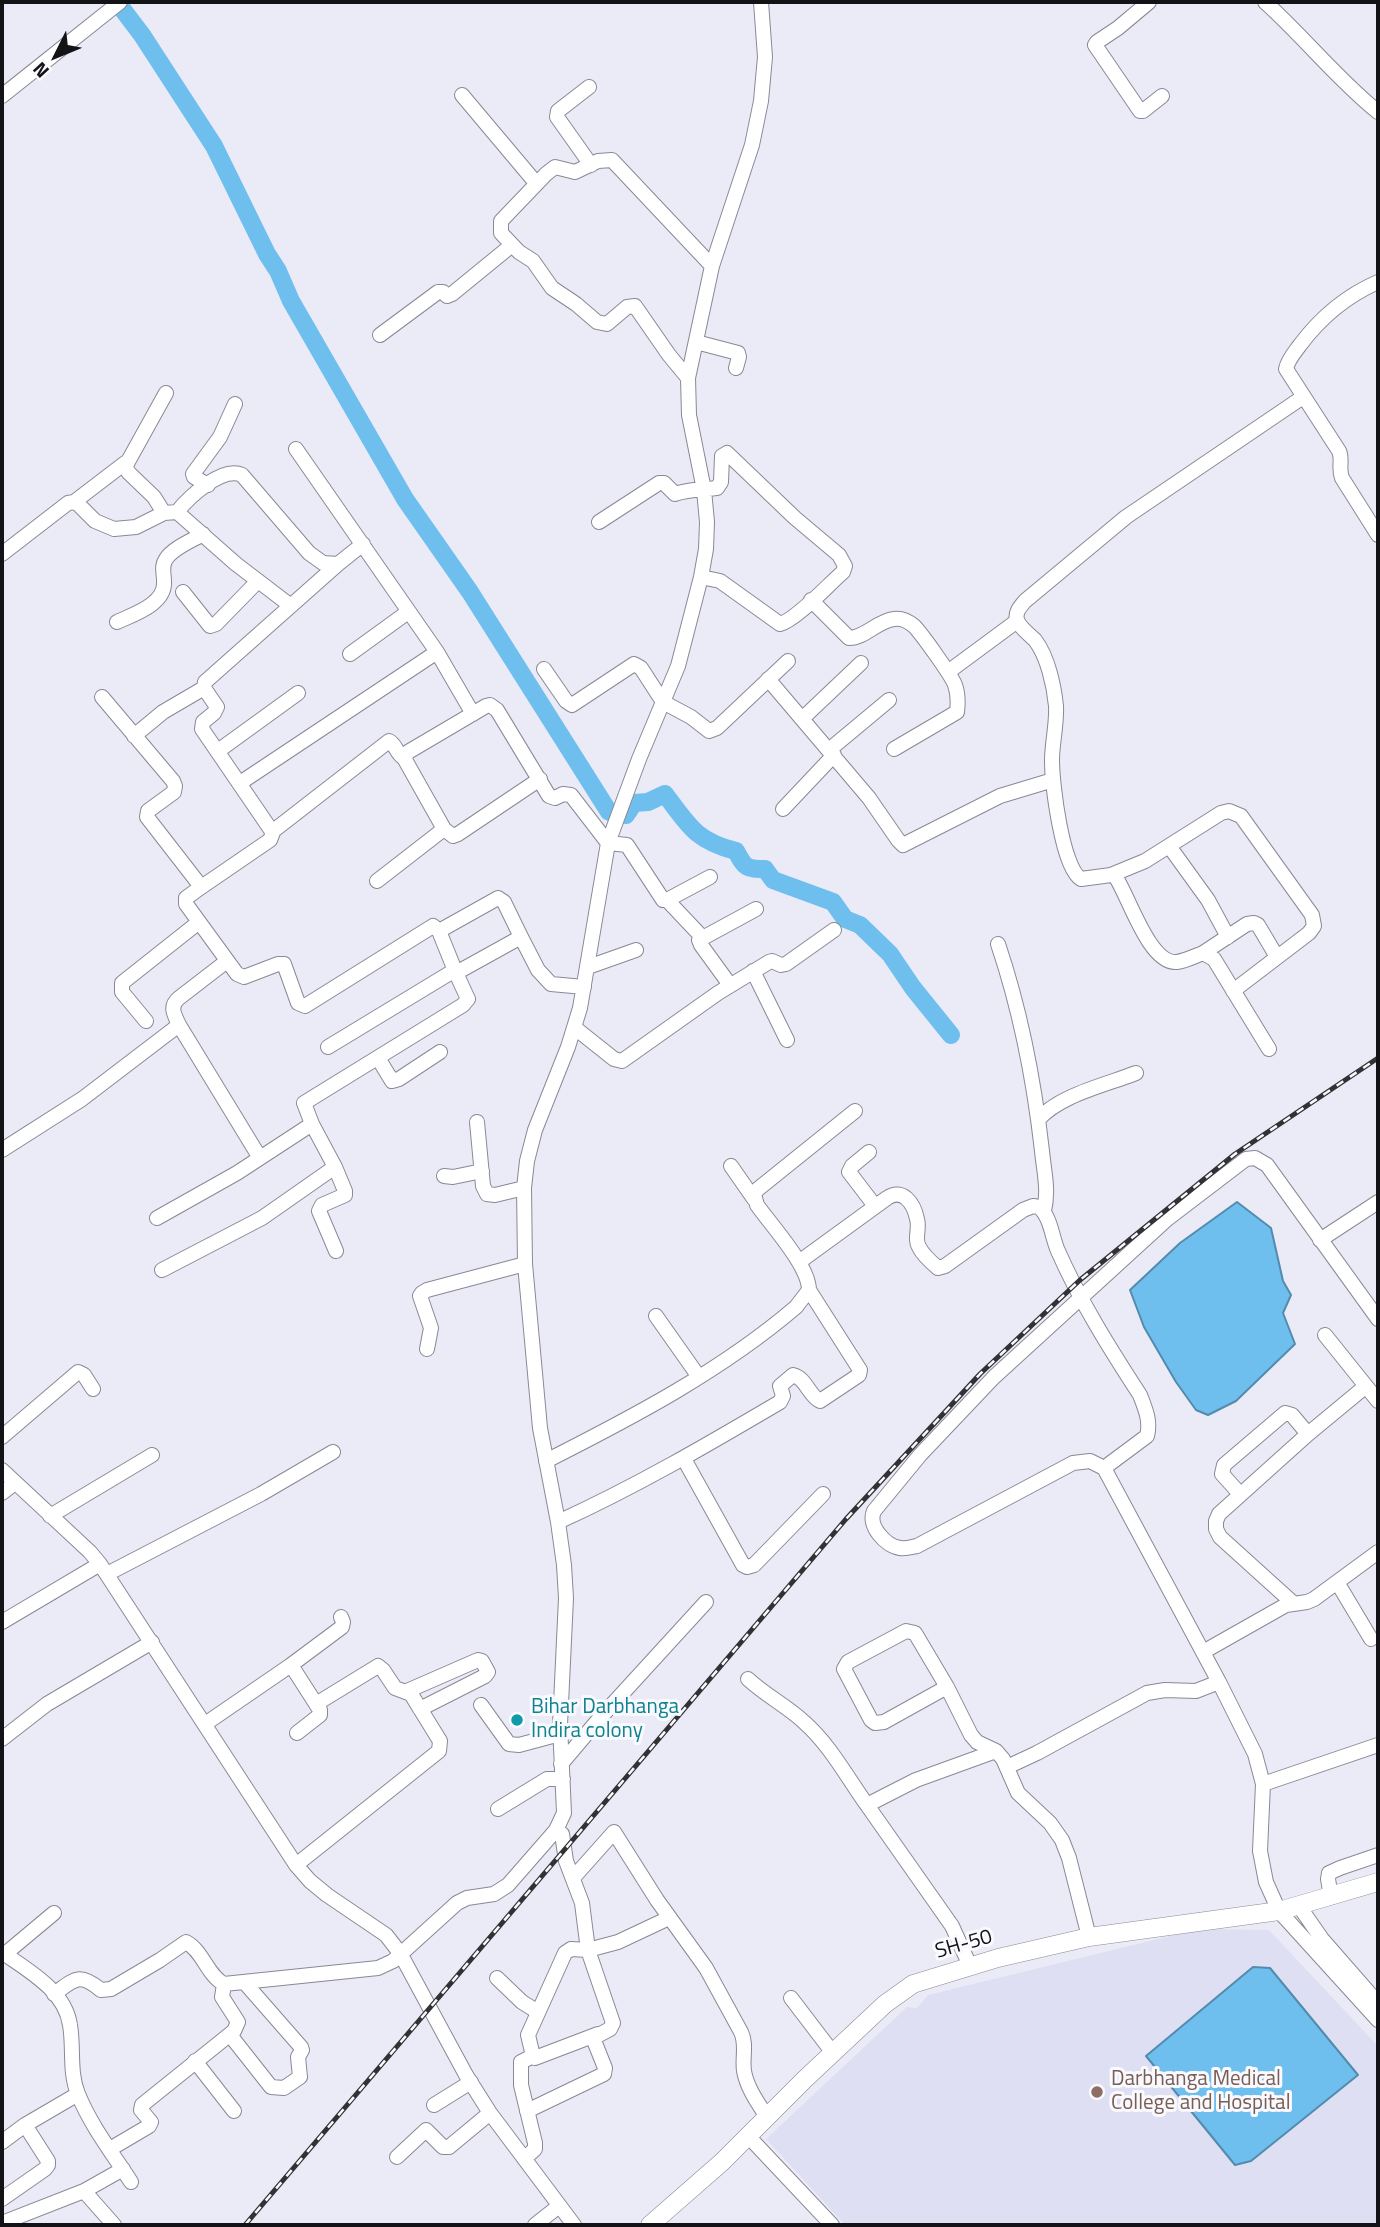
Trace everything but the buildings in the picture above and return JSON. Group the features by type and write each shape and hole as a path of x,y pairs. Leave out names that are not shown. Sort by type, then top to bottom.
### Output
{"main road":[{"name":"SH-50","path":"650,2225 722,2162 902,1990 913,1984 970,1966 1089,1937 1279,1911 1378,1882"}],"street":[{"path":"54,1994 78,1978 89,1980 102,1990 111,1989 186,1942 192,1946 214,1977 224,1984 371,1970 386,1965 457,1903 467,1898 501,1891 556,1830 564,1813 560,1734 564,1565 540,1428 525,1264 524,1188 535,1130 575,1028 608,843 678,666 701,577 706,549 705,490 689,415 688,377 712,266 752,145 761,101 765,57 761,2"},
{"path":"1149,2 1095,45 1140,111 1162,96"},
{"path":"1265,2 1292,26 1338,77 1378,113"},
{"path":"2,96 117,4"},
{"path":"589,87 558,111 557,117 590,165"},
{"path":"462,95 536,183"},
{"path":"688,377 635,306 627,307 607,324 597,322 552,288 533,261 512,245 502,233 501,221 536,183 555,167 575,173 606,159 612,160 712,266"},
{"path":"380,335 438,292 447,296 452,294 512,245"},
{"path":"1378,282 1346,299 1328,313 1289,360 1286,369 1339,451 1342,478 1378,535"},
{"path":"696,342 738,352 736,368"},
{"path":"2,554 63,506 74,502 125,463 166,393"},
{"path":"1233,990 1312,930 1312,915 1241,816 1229,811 1221,813 1137,865 1111,875 1087,879 1076,876 1057,816 1052,760 1056,705 1048,667 1035,641 1017,621 1018,610 1025,601 1126,517 1303,397"},
{"path":"208,485 193,474 220,437 235,404"},
{"path":"296,449 437,652 473,714"},
{"path":"599,522 659,484 664,483 675,494 691,489 717,488 720,484 721,458 727,453 795,518 839,555 845,566 842,572 788,621 780,624 720,581 701,577"},
{"path":"125,463 129,473 171,512 203,534 290,606"},
{"path":"74,502 95,521 114,529 136,527 171,512 208,485 232,472 242,475 309,553 323,563 338,564"},
{"path":"117,622 149,607 158,598 164,588 163,567 167,557 203,534"},
{"path":"274,830 267,826 202,729 203,722 217,707 204,688 205,682 363,544"},
{"path":"183,592 210,626 216,624 258,582"},
{"path":"811,600 849,638 858,637 886,621 897,618 905,620 919,632 948,672 956,687 957,712 894,749"},
{"path":"350,654 408,612"},
{"path":"948,672 1017,621"},
{"path":"240,783 437,652"},
{"path":"544,669 565,701 572,705 634,664 640,668 663,702 691,717 705,729 713,730 788,662"},
{"path":"803,718 862,663"},
{"path":"768,679 832,752 903,845 1000,796 1053,780"},
{"path":"134,736 163,712 204,688"},
{"path":"218,751 298,693"},
{"path":"102,697 175,786 174,792 149,811 147,817 199,884 197,890"},
{"path":"783,809 832,752 889,700"},
{"path":"404,758 408,752 490,705 497,710 552,798 563,793 571,795 608,843 627,845 663,900 667,900 702,937"},
{"path":"336,1251 319,1211 323,1205 345,1195 345,1191 304,1106 306,1101 466,1002 467,994 439,931 433,926 362,972 301,1006 284,964 244,977 237,974 185,901 270,840 274,830 389,741 404,758 449,835 458,834 540,779"},
{"path":"377,881 444,829"},
{"path":"1169,846 1208,900 1228,937"},
{"path":"1111,875 1119,880 1135,918 1153,946 1170,961 1178,962 1203,953 1247,924 1254,923 1258,925 1277,957"},
{"path":"667,900 710,877"},
{"path":"439,931 498,898 504,902 545,979 558,986 584,987"},
{"path":"730,985 699,940 756,909"},
{"path":"146,1021 121,992 122,983 199,922"},
{"path":"575,1028 614,1059 622,1061 730,985 772,961 786,964 834,930"},
{"path":"328,1047 455,971 521,937"},
{"path":"998,944 1023,1031 1047,1189 1044,1211 1057,1249 1081,1297 1140,1395 1149,1423 1147,1436 1142,1442 1104,1468"},
{"path":"588,967 636,950"},
{"path":"1203,953 1214,959 1269,1049"},
{"path":"228,961 175,1001 173,1009 178,1025 260,1158"},
{"path":"753,971 788,1040"},
{"path":"2,1150 82,1099 178,1025"},
{"path":"378,1058 390,1079 396,1080 440,1052"},
{"path":"1038,1120 1045,1111 1064,1100 1136,1073"},
{"path":"754,1199 758,1189 855,1111"},
{"path":"477,1122 483,1186 487,1194 495,1195 524,1188"},
{"path":"157,1219 312,1124"},
{"path":"869,1152 852,1166 849,1172 876,1206"},
{"path":"1378,1319 1373,1302 1320,1240 1267,1165 1255,1158 1246,1158 1166,1220 994,1377 920,1455 874,1511 871,1519 872,1524 890,1544 907,1549 1073,1463 1090,1461 1104,1468 1255,1754 1263,1784 1260,1851 1266,1882 1279,1911 1378,2020"},
{"path":"558,1522 617,1496 780,1402 783,1396 780,1386 793,1375 800,1378 815,1399 820,1401 860,1373 859,1367 809,1290 808,1279 799,1262 731,1166"},
{"path":"162,1270 262,1218 335,1167"},
{"path":"444,1176 453,1177 482,1171"},
{"path":"799,1262 897,1193 906,1197 918,1222 919,1247 938,1268 945,1266 1028,1207 1040,1207 1044,1211"},
{"path":"1320,1240 1378,1202"},
{"path":"427,1349 431,1328 422,1293 525,1264"},
{"path":"546,1461 622,1423 699,1377 785,1317 809,1290"},
{"path":"656,1316 699,1377"},
{"path":"1325,1335 1378,1401"},
{"path":"2,1437 78,1372 84,1375 93,1389"},
{"path":"1293,1603 1220,1537 1216,1521 1240,1494 1366,1386"},
{"path":"1240,1494 1222,1474 1224,1465 1285,1413 1292,1415 1308,1434"},
{"path":"2,1622 104,1569 261,1494 334,1451"},
{"path":"50,1516 152,1455"},
{"path":"684,1459 743,1565 747,1567 754,1565 823,1494"},
{"path":"2,1470 90,1552 104,1569 296,1865 327,1895 386,1935 400,1953 490,2113 574,2225"},
{"path":"2,1493 15,1483"},
{"path":"1203,1652 1286,1605 1314,1599 1378,1552"},
{"path":"1337,1582 1371,1639"},
{"path":"561,1763 706,1602"},
{"path":"205,1724 342,1627 341,1617"},
{"path":"947,1687 884,1721 875,1723 844,1669 848,1662 911,1630 919,1637 947,1687 971,1735 977,1742 996,1751 1007,1767 1018,1793 1050,1823 1062,1840 1089,1937"},
{"path":"2,1739 47,1704 152,1642"},
{"path":"407,1692 478,1660 488,1669 485,1676 420,1709"},
{"path":"291,1665 320,1710 320,1714 297,1732"},
{"path":"296,1865 439,1751 440,1741 420,1709 407,1692 395,1688 378,1666 316,1704"},
{"path":"748,1678 770,1698 803,1720 819,1736 952,1926 970,1966"},
{"path":"1007,1767 1147,1693 1165,1690 1196,1691 1219,1682"},
{"path":"481,1705 509,1744 519,1745 560,1734"},
{"path":"1263,1784 1378,1745"},
{"path":"867,1805 916,1780 996,1751"},
{"path":"498,1810 547,1779 563,1779"},
{"path":"535,2058 610,2029 613,2023 588,1950 582,1902 566,1861 562,1834 556,1830"},
{"path":"573,1878 614,1832 669,1918 706,1968 741,2032 746,2077 767,2117"},
{"path":"1331,1897 1329,1873 1378,1855"},
{"path":"1299,1906 1322,1938 1378,2003"},
{"path":"54,1913 3,1953 33,1973 54,1994 68,2016 71,2060 78,2094 131,2182"},
{"path":"525,2158 535,2149 521,2085 520,2064 522,2060 533,2056 528,2035 565,1953 571,1949 588,1950 618,1942 669,1918"},
{"path":"497,1978 522,2002 538,2012"},
{"path":"230,2035 271,2087 284,2088 300,2077 298,2057 301,2047 244,1983"},
{"path":"110,2149 149,2126 151,2122 140,2107 230,2035 237,2026 238,2022 222,1997 224,1984"},
{"path":"791,1998 834,2053"},
{"path":"527,2111 604,2074 605,2067 593,2041 598,2034"},
{"path":"195,2061 234,2111"},
{"path":"434,2105 471,2082"},
{"path":"2,2142 78,2094"},
{"path":"397,2157 426,2130 443,2147 449,2147 490,2113"},
{"path":"2,2199 48,2165 25,2125"},
{"path":"748,2136 832,2225"},
{"path":"2,2223 84,2191 123,2169"},
{"path":"84,2191 114,2225"},
{"path":"536,2225 559,2206"}],"shaded area":[{"name":"Darbhanga Medical College and Hospital","path":"1199,1929 1269,1930 1378,2046 1378,2225 845,2225 766,2139 907,2007 917,2008 928,1995"}],"water":[{"path":"1237,1202 1271,1228 1283,1281 1291,1295 1283,1313 1295,1344 1236,1401 1208,1415 1196,1410 1176,1382 1144,1327 1130,1290 1180,1243"},
{"path":"1253,1967 1270,1968 1358,2075 1251,2161 1235,2165 1146,2056"}],"waterway":[{"path":"117,2 142,35 214,146 291,301 405,499 470,592 609,812 626,815 634,803 648,802 665,794 694,830 711,842 736,851 747,866 765,869 773,880 833,902 845,919 860,925 890,954 951,1035"}],"railway":[{"path":"245,2225 846,1519 980,1374 1080,1280 1235,1154 1378,1058"}],"place":[{"name":"Bihar Darbhanga Indira colony","path":"517,1720"},
{"name":"Darbhanga Medical College and Hospital","path":"1097,2092"}]}
